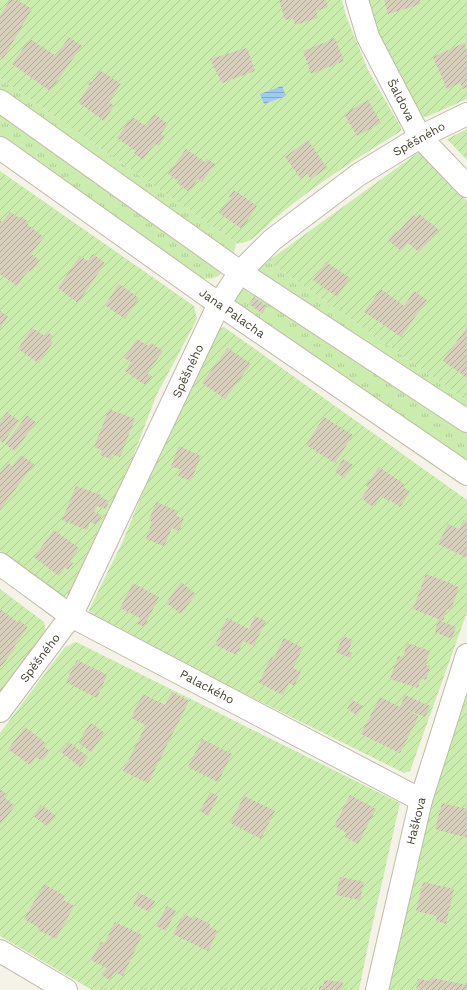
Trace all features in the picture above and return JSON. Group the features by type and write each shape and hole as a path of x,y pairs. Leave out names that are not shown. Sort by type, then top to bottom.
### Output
{"street":[{"name":"Šaldova","path":"357,0 368,37 420,137 467,186"},
{"path":"0,101 240,272 467,421"},
{"name":"Spěšného","path":"0,711 71,616 219,304 240,272 272,240 352,179 420,137 467,114"},
{"name":"Jana Palacha","path":"0,148 219,304 467,474"},
{"name":"Palackého","path":"0,564 71,616 420,800"},
{"name":"Haškova","path":"377,990 420,800 467,655"},
{"path":"0,951 66,990"}],"green space":[{"path":"0,0 342,0 346,16 368,70 401,128 401,131 319,184 273,220 252,239 247,242 236,243 0,78"},
{"path":"368,0 467,0 467,99 426,117 422,116 396,71 379,35"},
{"path":"0,78 236,243 232,259 226,269 218,276 213,278 202,279 196,277 0,137"},
{"path":"467,129 467,160 447,139"},
{"path":"419,152 467,201 467,401 268,261"},
{"path":"0,171 194,306 197,319 156,396 109,520 72,591 62,598 0,551"},
{"path":"268,261 467,401 467,466 241,308 235,301 236,294 255,271"},
{"path":"224,327 467,500 467,612 410,771 404,773 92,618 89,610 123,541 175,413 216,330"},
{"path":"0,589 44,622 46,633 0,693"},
{"path":"76,642 400,803 359,990 92,990 0,936 0,733 65,647"},
{"path":"467,688 467,990 387,990 423,824"}],"water":[{"path":"282,86 286,96 264,104 260,94"}],"building":[{"path":"10,0 17,0 32,9 3,59 0,57 0,16"},
{"path":"279,0 326,0 328,7 316,11 318,18 295,25 293,18 285,20"},
{"path":"384,0 420,0 421,4 388,14"},
{"path":"69,37 82,46 50,91 12,64 30,39 56,56"},
{"path":"335,38 344,61 311,74 303,51"},
{"path":"464,43 467,50 467,87 463,89 460,83 447,89 433,57"},
{"path":"247,48 255,71 222,83 210,59"},
{"path":"100,70 121,84 109,102 114,106 104,121 78,102 90,85 88,84 90,81 92,82"},
{"path":"368,100 381,123 357,136 344,114"},
{"path":"154,114 168,124 161,134 165,137 159,146 155,143 143,160 134,153 136,151 117,138 132,117 146,126"},
{"path":"308,140 327,168 311,179 307,174 301,179 285,157"},
{"path":"186,149 205,162 207,159 215,164 202,182 198,179 189,192 177,183 179,181 168,174"},
{"path":"234,190 257,206 242,229 219,213 231,198 229,197"},
{"path":"10,212 18,217 22,217 27,221 28,225 44,237 31,254 40,260 31,272 28,270 17,286 0,274 0,220 2,222"},
{"path":"419,214 439,230 419,252 408,243 401,251 388,240 396,231 397,233 413,215 416,217"},
{"path":"93,254 105,263 78,303 58,288 80,256 88,261"},
{"path":"326,262 350,278 337,297 313,280"},
{"path":"119,284 139,298 125,319 105,305"},
{"path":"381,289 404,306 414,291 427,300 401,337 364,312"},
{"path":"254,297 267,306 262,314 249,304"},
{"path":"0,311 8,316 0,329"},
{"path":"467,327 467,378 443,361"},
{"path":"32,328 45,336 47,332 53,336 50,340 53,342 39,363 18,349"},
{"path":"137,339 148,346 151,343 163,351 147,373 152,376 145,385 125,371 131,362 124,358"},
{"path":"228,348 251,364 225,399 202,383"},
{"path":"109,409 135,419 120,457 112,454 111,459 100,455 102,450 94,447"},
{"path":"7,412 19,421 3,443 0,440 0,422"},
{"path":"27,415 36,422 15,451 5,444"},
{"path":"324,417 353,435 335,463 306,445"},
{"path":"179,446 201,456 191,481 178,476 181,470 171,466"},
{"path":"21,455 34,464 0,510 0,473 8,463 12,466"},
{"path":"343,459 353,465 344,478 335,472"},
{"path":"379,467 404,484 403,487 410,492 400,507 381,496 373,507 361,498 369,488 366,486"},
{"path":"76,486 101,495 100,497 109,501 106,509 97,506 94,512 102,515 97,525 90,522 87,530 62,520"},
{"path":"156,502 178,511 176,516 184,519 179,531 172,528 164,546 146,539 152,522 149,520"},
{"path":"464,520 467,522 467,558 438,544 448,524 459,529"},
{"path":"54,530 79,548 70,561 73,563 68,570 65,567 59,576 34,557"},
{"path":"426,574 459,587 451,610 447,609 443,621 413,609"},
{"path":"181,582 196,594 181,614 166,603"},
{"path":"133,583 159,597 144,627 137,624 140,618 120,608"},
{"path":"0,609 19,623 20,621 28,627 14,646 16,647 0,668"},
{"path":"255,616 266,621 254,646 243,641 237,655 215,645 227,618 249,629"},
{"path":"438,620 456,627 452,639 435,632"},
{"path":"343,636 353,640 348,651 353,653 350,658 336,652"},
{"path":"284,638 303,648 293,668 301,672 294,686 289,683 283,695 259,683 271,657 274,658"},
{"path":"407,643 430,651 425,665 430,666 426,680 421,678 418,688 390,679 398,656 403,657"},
{"path":"77,660 107,675 97,698 66,682"},
{"path":"172,692 189,701 148,783 123,771 146,725 131,718 143,694 165,705"},
{"path":"405,695 430,706 425,717 404,709 419,716 400,753 361,734 380,697 400,707"},
{"path":"352,700 363,706 357,715 347,709"},
{"path":"91,723 105,733 91,752 79,743 84,737 82,735"},
{"path":"25,727 47,744 44,747 50,751 42,761 36,757 30,765 8,749"},
{"path":"202,739 232,754 218,782 188,767"},
{"path":"69,742 88,757 80,767 61,752"},
{"path":"0,789 8,795 5,798 15,806 0,825"},
{"path":"210,792 218,796 208,816 200,811"},
{"path":"350,795 376,809 358,844 345,837 347,833 334,826"},
{"path":"244,796 275,811 261,839 230,823"},
{"path":"442,803 467,809 467,838 435,829"},
{"path":"41,805 56,816 47,826 33,816"},
{"path":"340,877 364,882 360,900 336,895"},
{"path":"423,882 454,889 446,924 436,921 437,916 416,911"},
{"path":"44,884 65,896 63,900 74,906 56,939 38,930 39,928 24,919"},
{"path":"139,893 155,901 150,912 133,904"},
{"path":"167,906 176,911 166,931 156,926"},
{"path":"184,914 193,919 194,916 210,924 209,927 218,931 208,951 173,934"},
{"path":"115,922 142,935 123,976 115,972 110,980 101,975 107,968 91,960 101,942 105,943"},
{"path":"432,978 467,985 467,990 416,990 418,979 431,981"},
{"path":"324,980 343,982 342,990 319,990 319,985 323,986"}]}
